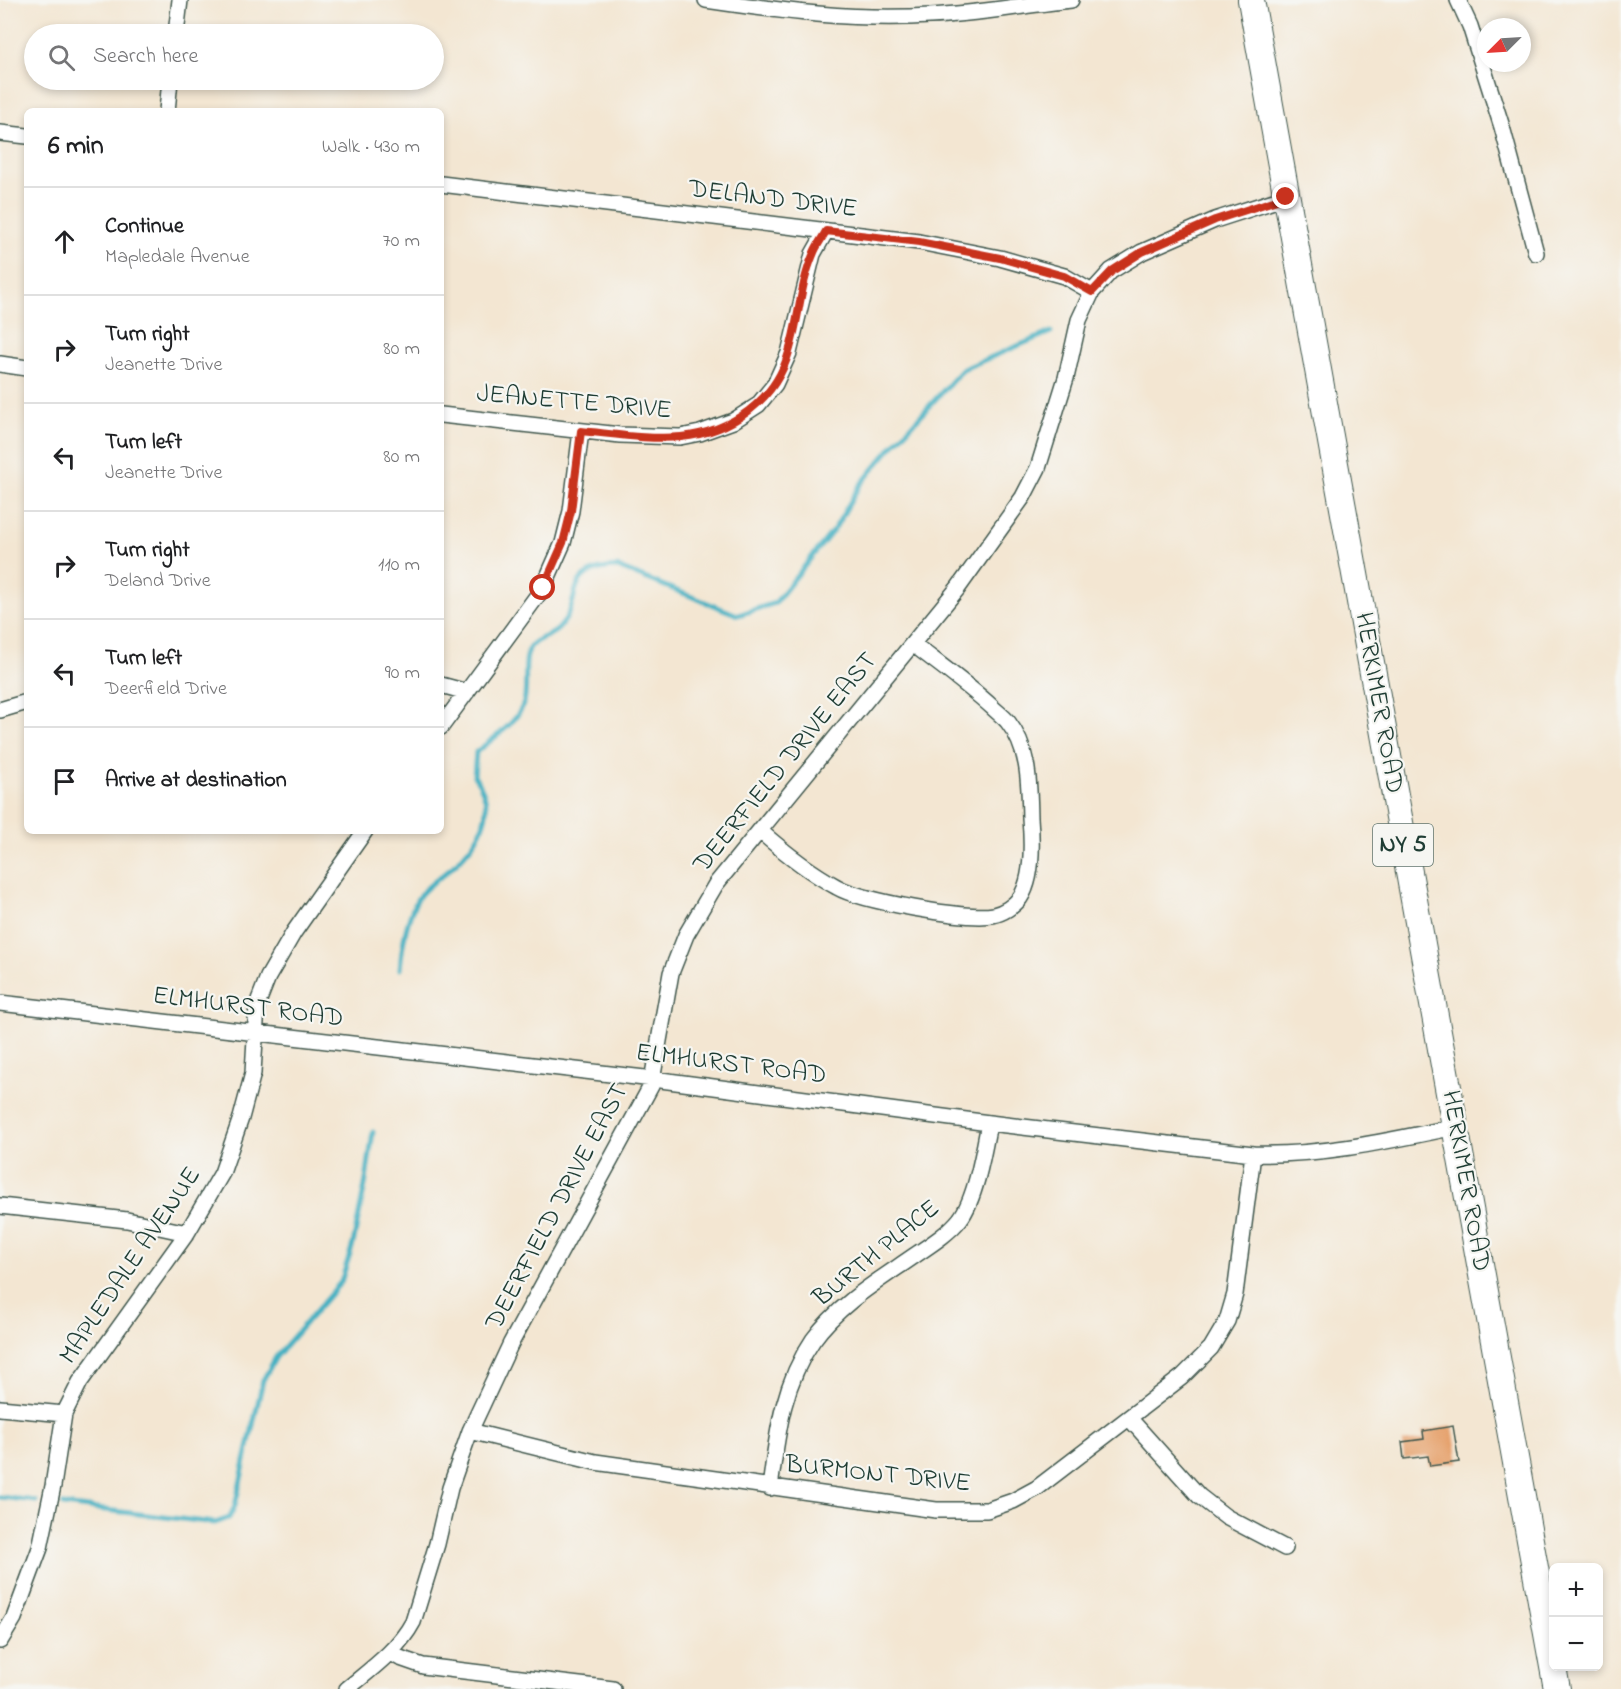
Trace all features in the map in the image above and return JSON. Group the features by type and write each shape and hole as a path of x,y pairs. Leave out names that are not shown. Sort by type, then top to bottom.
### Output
{"main road":[{"name":"HERKIMER ROAD","path":"1251,0 1557,1689"}],"street":[{"path":"177,24 180,0"},
{"path":"706,0 779,11 864,16 930,16 1071,0"},
{"path":"1458,0 1470,26 1498,116 1536,253"},
{"path":"167,108 169,90"},
{"path":"0,134 24,136"},
{"name":"DELAND DRIVE","path":"444,184 919,242 1000,258 1064,276 1092,292"},
{"name":"DEERFIELD DRIVE EAST","path":"347,1689 390,1652 407,1633 413,1622 437,1544 450,1488 470,1431 511,1343 651,1086 671,973 686,935 716,884 958,588 1023,497 1038,468 1066,378 1079,320 1092,292 1112,271 1142,252 1215,220 1286,197"},
{"name":"JEANETTE DRIVE","path":"444,415 620,435 680,437 700,433 733,421 758,405 775,384 789,354 813,254 826,231"},
{"path":"0,364 24,368"},
{"path":"444,723 543,588 563,543 571,511 581,431"},
{"path":"760,831 792,858 839,889 887,903 974,916 994,915 1010,908 1020,898 1027,880 1032,843 1028,771 1023,746 1008,722 974,690 913,644"},
{"path":"444,686 467,692"},
{"path":"0,710 24,703"},
{"name":"MAPLEDALE AVENUE","path":"0,1641 14,1618 40,1548 53,1486 64,1414 80,1382 187,1233 222,1173 242,1118 253,1073 257,1005 268,977 294,932 363,834"},
{"name":"ELMHURST ROAD","path":"0,1004 653,1079 989,1123 1253,1154 1284,1155 1360,1146 1455,1127"},
{"name":"BURTH PLACE","path":"770,1488 780,1415 792,1377 813,1341 838,1311 940,1239 960,1219 970,1201 989,1123"},
{"name":"BURMONT DRIVE","path":"470,1431 595,1462 936,1510 987,1510 1013,1501 1037,1488 1130,1419 1182,1377 1211,1348 1227,1321 1235,1294 1253,1154"},
{"path":"0,1206 127,1220 187,1233"},
{"path":"0,1408 64,1414"},
{"path":"1130,1419 1200,1496 1226,1517 1285,1548"},
{"path":"390,1652 423,1666 613,1689"}],"building":[{"path":"1453,1426 1459,1462 1430,1466 1428,1456 1404,1459 1402,1442 1424,1439 1423,1431"}],"waterway":[{"path":"400,969 403,942 418,898 456,863 482,829 486,803 474,776 476,752 504,730 521,710 525,696 526,663 530,646 557,631 567,617 576,588 581,580 599,569 617,567 738,615 775,603 835,528 860,485 963,369 1051,332"},
{"path":"63,1505 215,1523 229,1518 235,1506 263,1380 276,1357 341,1282 353,1244 373,1132"},
{"path":"0,1497 36,1501"}],"route":[{"path":"543,588 563,543 571,511 581,431 680,437 700,433 733,421 758,405 775,384 789,354 813,254 826,231 919,242 1000,258 1064,276 1092,292 1112,271 1142,252 1215,220 1286,197"}]}
